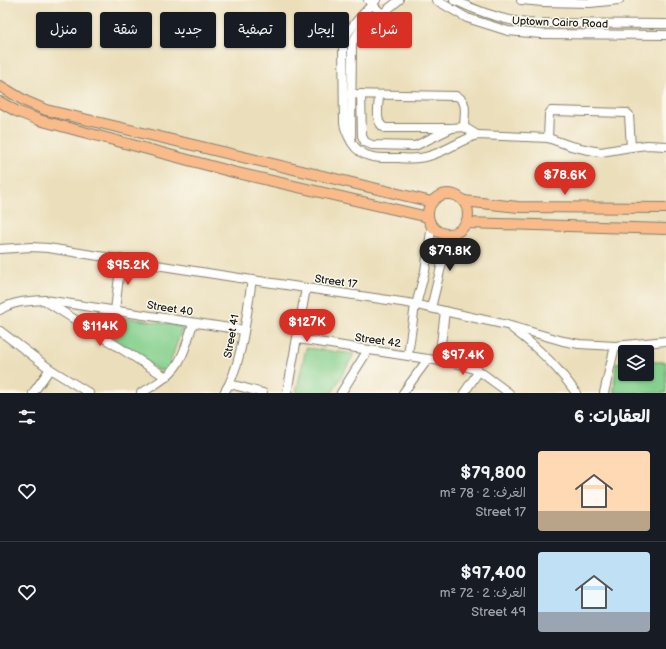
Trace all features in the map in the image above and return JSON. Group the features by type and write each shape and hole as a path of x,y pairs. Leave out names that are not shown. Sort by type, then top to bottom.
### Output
{"main road":[{"path":"0,86 25,101 46,110 432,202"},
{"path":"0,102 16,111 39,120 210,166 430,221 442,233 456,232 466,223 468,212 464,201 458,196 450,194 442,195 432,202 429,209 430,221"},
{"path":"464,201 518,207 666,208"},
{"path":"466,223 666,229"}],"street":[{"path":"384,12 399,0"},
{"name":"Uptown Cairo Road","path":"436,0 467,18 508,31 542,34 666,35"},
{"name":"Uptown Cairo Road","path":"454,0 477,11 511,21 546,24 666,24"},
{"path":"521,0 590,3 619,0"},
{"path":"347,94 343,44 346,35 372,1 380,12"},
{"path":"542,34 555,30 582,28 584,24"},
{"path":"615,35 620,29 639,28 657,24"},
{"path":"357,35 352,43 344,123 345,131 358,151 369,157 416,159 433,155 466,138 477,136 548,138 571,146 601,152 647,145 666,146"},
{"path":"347,94 461,97 465,103 464,127"},
{"path":"361,94 362,136 365,142 372,145 415,146 452,128"},
{"path":"379,95 378,121 382,126 393,128 464,127 477,136"},
{"path":"548,138 549,114 551,111 627,113 629,115 631,147"},
{"path":"408,355 415,305 425,271 430,221"},
{"path":"431,308 442,263 456,232"},
{"name":"Street 17","path":"0,248 48,248 415,305 507,325 563,341 597,346 615,346 666,341"},
{"path":"115,311 121,260"},
{"name":"Street 41","path":"224,393 230,384 237,366 252,280"},
{"path":"287,393 298,339 306,288"},
{"path":"45,300 166,377"},
{"name":"Street 40","path":"0,310 17,303 45,300 244,330"},
{"path":"439,360 445,311"},
{"path":"141,393 166,377 176,366 184,354 193,323"},
{"path":"507,325 532,343 565,378 576,393"},
{"path":"0,331 50,369 89,393"},
{"name":"Street 42","path":"298,339 460,364 479,371 508,393"},
{"path":"603,393 615,346"},
{"path":"341,393 368,350"},
{"path":"403,393 428,358"},
{"path":"32,393 50,369"},
{"path":"464,393 479,371"},
{"path":"230,384 263,393"}],"green space":[{"path":"94,313 183,326 167,371 157,370 92,321"},
{"path":"306,348 354,354 332,393 296,393"},
{"path":"654,362 666,362 666,393 614,393 616,363 618,363 618,381 654,381"}]}
